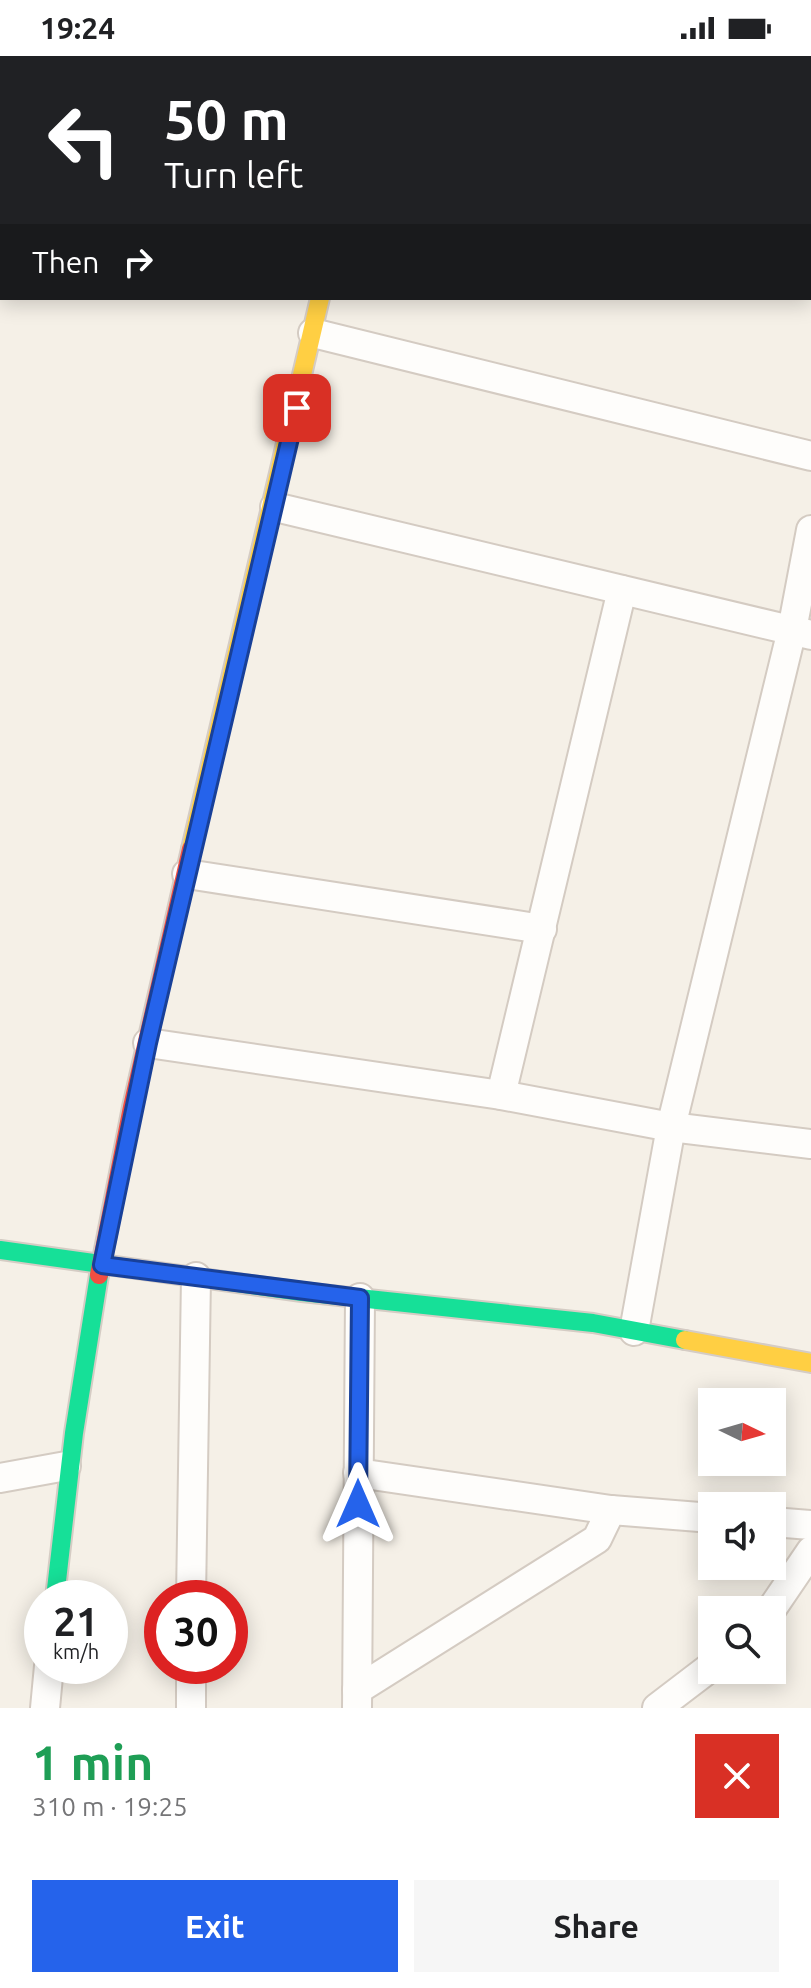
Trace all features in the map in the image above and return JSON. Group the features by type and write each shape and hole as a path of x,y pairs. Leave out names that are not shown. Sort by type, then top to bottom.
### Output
{"street":[{"path":"56,1580 66,1466 102,1265 148,1043 275,507 320,300"},
{"path":"313,333 811,456"},
{"path":"275,507 801,632"},
{"path":"634,1331 671,1127 801,632 811,530"},
{"path":"501,1095 622,590"},
{"path":"187,874 542,929"},
{"path":"148,1043 501,1095 671,1127 811,1144"},
{"path":"0,1250 360,1298 593,1323 811,1363"},
{"path":"191,1580 196,1277"},
{"path":"357,1699 360,1298"},
{"path":"0,1478 66,1466"},
{"path":"358,1473 611,1510 698,1517"},
{"path":"357,1699 597,1539 611,1510"},
{"path":"786,1523 811,1525"},
{"path":"780,1596 811,1551"},
{"path":"657,1708 698,1677"},
{"path":"45,1708 47,1684"},
{"path":"191,1684 191,1708"}],"traffic: fast":[{"path":"0,1250 302,1292 593,1323 685,1340"},
{"path":"57,1580 74,1433 99,1275"}],"traffic: slow":[{"path":"191,849 320,300"},
{"path":"685,1340 811,1363"}],"traffic: jam":[{"path":"99,1275 132,1107 191,849"}],"route":[{"path":"297,408 148,1043 102,1265 360,1298 358,1504"}]}
